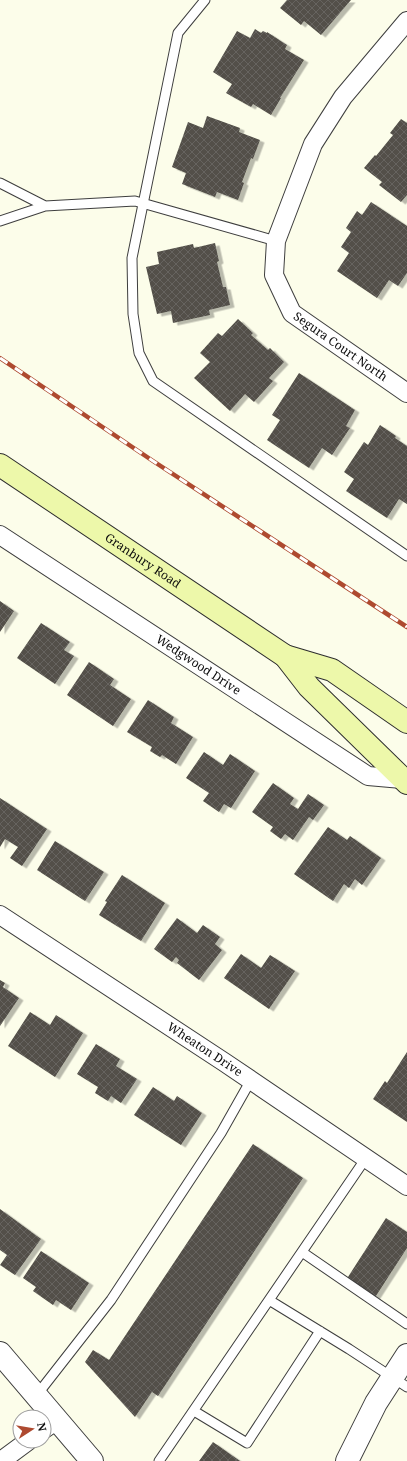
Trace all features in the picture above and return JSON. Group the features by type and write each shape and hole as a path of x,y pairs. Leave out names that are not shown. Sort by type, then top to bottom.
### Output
{"main road":[{"name":"Granbury Road","path":"0,465 285,656 332,670 407,722"},
{"name":"Granbury Road","path":"285,656 309,687 405,780"}],"street":[{"name":"Segura Court North","path":"407,21 343,97 313,144 279,232 274,275 292,313 407,393"},
{"name":"Wedgwood Drive","path":"0,535 368,776 405,780"},
{"name":"Wheaton Drive","path":"0,916 251,1080 407,1186"},
{"path":"0,1353 36,1396 42,1409"},
{"path":"347,1461 376,1403 400,1382 407,1354"},
{"path":"52,1426 92,1461"},
{"path":"1,1461 17,1449"}],"lane":[{"path":"205,0 178,33 132,258 133,314 139,353 153,381 407,556"},
{"path":"0,183 45,206"},
{"path":"0,221 45,206 135,201 279,232"},
{"path":"36,1396 112,1300 220,1133 251,1080"},
{"path":"159,1461 366,1158"},
{"path":"302,1252 407,1324"},
{"path":"269,1300 400,1382"},
{"path":"194,1411 247,1443 320,1331"}],"building":[{"path":"287,0 351,0 321,35 304,21 301,25 280,8"},
{"path":"255,29 261,33 263,31 267,32 287,45 285,49 304,60 271,115 253,104 251,107 226,93 232,84 213,72 237,31 250,38"},
{"path":"207,116 240,128 239,132 260,140 242,182 244,183 238,200 217,192 215,197 182,184 186,173 172,167 188,122 203,128"},
{"path":"401,119 407,123 407,195 401,202 379,185 382,182 364,168 393,135 390,133"},
{"path":"371,202 407,226 407,273 398,286 389,280 377,298 337,271 349,253 341,247 351,232 346,228 357,211 362,215"},
{"path":"215,243 219,261 217,262 223,287 226,287 230,305 209,310 210,315 173,323 171,311 157,314 146,267 159,264 157,252 193,244 194,248"},
{"path":"238,319 253,333 251,335 268,350 270,348 284,362 269,378 273,381 254,402 245,394 230,411 194,378 210,362 200,353 218,333 222,336"},
{"path":"299,373 355,410 346,426 350,428 332,455 322,448 309,468 267,440 280,420 272,415"},
{"path":"380,425 407,446 407,504 399,499 387,518 346,491 354,479 344,472 364,442 368,445"},
{"path":"0,601 14,611 0,632"},
{"path":"41,623 70,642 64,650 74,656 55,684 17,658"},
{"path":"89,662 114,679 110,685 131,699 113,726 67,695"},
{"path":"148,700 174,717 171,723 193,737 176,764 162,755 160,757 150,751 152,747 127,732"},
{"path":"204,752 223,765 230,754 255,771 231,808 224,804 219,812 203,801 209,793 186,778"},
{"path":"273,783 294,798 290,804 298,809 308,794 324,805 313,820 309,817 293,840 285,834 281,839 270,831 273,827 252,812"},
{"path":"0,798 47,829 22,866 10,858 18,847 5,839 0,847"},
{"path":"328,827 347,840 350,836 381,858 362,885 355,879 349,888 344,884 333,901 294,874"},
{"path":"55,841 104,872 85,901 37,870"},
{"path":"122,875 165,903 141,941 99,915 107,902 105,901"},
{"path":"177,918 197,933 203,925 220,937 215,944 222,950 199,980 177,963 179,960 176,957 172,962 154,949"},
{"path":"241,954 261,968 270,955 295,971 269,1009 224,978"},
{"path":"0,980 5,983 3,987 19,998 0,1026"},
{"path":"30,1012 50,1025 56,1015 83,1033 55,1077 8,1046"},
{"path":"96,1044 120,1059 116,1066 137,1079 121,1103 111,1096 108,1101 95,1093 98,1087 77,1074"},
{"path":"407,1052 407,1122 373,1099 385,1081 387,1083"},
{"path":"153,1087 174,1101 177,1096 202,1113 181,1145 134,1115"},
{"path":"253,1144 303,1178 158,1396 152,1392 135,1417 85,1362 93,1350 109,1360"},
{"path":"0,1209 41,1239 15,1275 0,1265 7,1255 0,1250"},
{"path":"386,1218 407,1232 407,1248 374,1299 346,1280"},
{"path":"41,1251 89,1283 71,1310 56,1300 53,1305 33,1291 36,1287 23,1278"},
{"path":"213,1442 240,1461 199,1461"}],"railway":[{"path":"0,358 153,461 407,627"}]}
